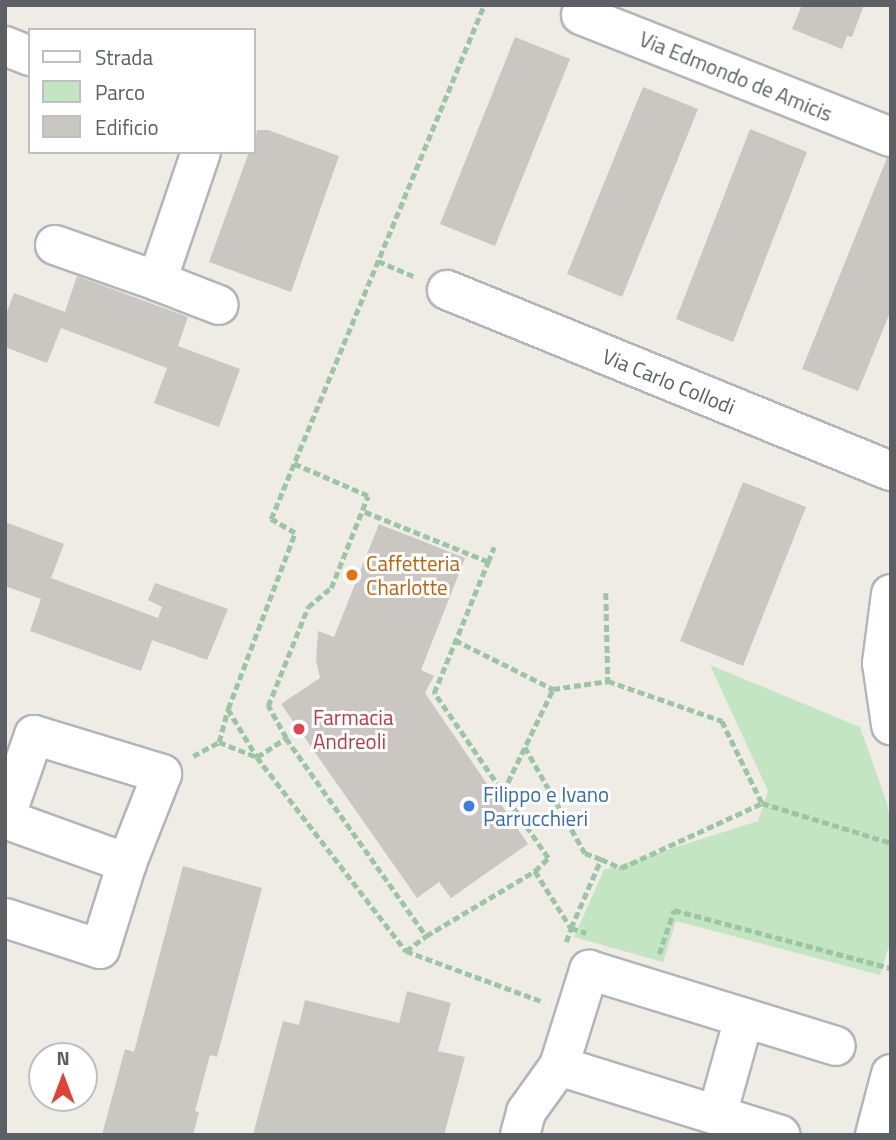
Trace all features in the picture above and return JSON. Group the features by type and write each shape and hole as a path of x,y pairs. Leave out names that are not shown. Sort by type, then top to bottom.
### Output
{"street":[{"name":"Via Edmondo de Amicis","path":"581,15 891,137"},
{"path":"5,46 28,55"},
{"path":"157,281 200,154"},
{"path":"55,245 219,304"},
{"name":"Via Carlo Collodi","path":"447,290 891,471"},
{"path":"890,602 882,663 891,725"},
{"path":"5,918 100,949 127,863 162,774 34,735 5,819 127,863"},
{"path":"520,1135 526,1112 559,1066 589,970 836,1046"},
{"path":"717,1115 744,1018"},
{"path":"559,1066 780,1135"},
{"path":"875,1135 891,1074"}],"path":[{"path":"257,757 219,742 228,709 295,533 271,519 484,5"},
{"path":"294,464 368,496 331,588 308,607 268,706 286,738 426,936"},
{"path":"362,511 488,562"},
{"path":"406,951 426,936 535,871 548,858 434,692 494,547"},
{"path":"606,593 608,681"},
{"path":"455,640 554,689 608,681 722,721 762,803"},
{"path":"503,792 554,689"},
{"path":"228,709 257,757 406,951 544,1002 548,990"},
{"path":"257,757 286,738"},
{"path":"525,747 585,853 621,869 762,803 891,843"},
{"path":"562,953 601,859"},
{"path":"535,871 571,928 594,936"},
{"path":"645,952 658,956 674,910 891,968"}],"green space":[{"path":"710,665 860,727 887,803 891,826 891,939 880,975 676,921 663,962 574,937 604,870 758,821 768,791"}],"building":[{"path":"802,5 864,5 852,37 847,36 842,49 792,29"},
{"path":"515,37 570,59 495,246 440,224"},
{"path":"643,87 698,109 622,297 567,274"},
{"path":"750,129 807,152 733,342 676,319"},
{"path":"257,130 268,130 339,156 291,292 209,262 248,154 256,154"},
{"path":"887,158 891,158 891,310 858,391 802,369"},
{"path":"77,276 188,317 178,346 240,369 219,427 154,403 167,368 61,328 47,363 5,347 5,317 14,293 65,312"},
{"path":"743,482 806,507 743,666 680,641"},
{"path":"5,522 64,544 51,578 158,618 162,607 148,600 155,583 228,609 207,660 152,640 141,671 30,631 41,599 5,586"},
{"path":"379,524 465,558 421,670 434,676 425,693 528,844 451,898 439,882 417,898 281,704 320,678 316,660 318,631 334,637"},
{"path":"183,866 262,888 217,1057 210,1055 195,1111 199,1112 193,1135 102,1135 125,1049 134,1052"},
{"path":"407,991 451,1003 438,1051 465,1057 444,1135 253,1135 283,1021 299,1025 305,1000 399,1023"}],"place":[{"name":"Caffetteria Charlotte","path":"352,575"},
{"name":"Farmacia Andreoli","path":"299,729"},
{"name":"Filippo e Ivano Parrucchieri","path":"469,806"}]}
